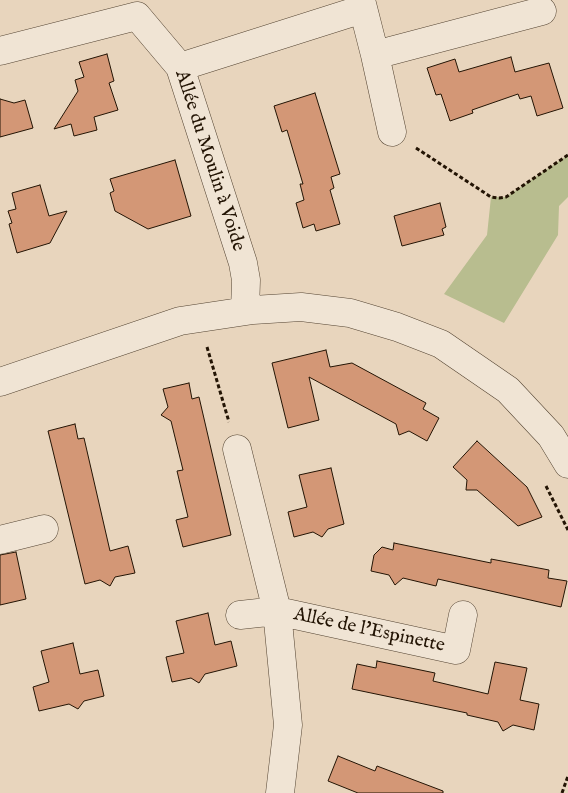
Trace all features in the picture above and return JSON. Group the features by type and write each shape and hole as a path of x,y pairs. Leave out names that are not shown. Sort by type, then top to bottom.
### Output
{"street":[{"path":"180,66 362,5 375,55 402,138"},
{"name":"Allée du Moulin à Voide","path":"0,51 139,8 180,66 243,263 246,280 245,311"},
{"path":"375,55 542,12"},
{"path":"0,382 180,321 245,311 301,307 350,313 397,326 441,344 508,390 551,436 568,464"},
{"name":"Allée de l'Espinette","path":"237,449 277,611 288,725 280,793"},
{"path":"0,540 44,529"},
{"name":"Allée de l'Espinette","path":"240,615 277,611 456,650 463,615"}],"path":[{"path":"402,138 491,197 499,198 506,197 568,155"},
{"path":"197,347 214,341"},
{"path":"206,344 237,449"},
{"path":"543,480 568,530"},
{"path":"562,793 568,776"}],"green space":[{"path":"568,155 568,197 559,206 558,235 504,323 444,294 487,235 491,197 506,197"}],"building":[{"path":"107,54 114,81 109,83 118,110 94,117 97,130 74,136 71,124 54,129 78,91 75,80 84,77 79,62"},
{"path":"511,57 515,72 549,63 563,108 537,116 531,96 520,99 518,94 472,110 473,113 450,121 441,94 436,95 427,68 455,59 459,72"},
{"path":"315,93 340,174 331,177 334,188 330,190 340,224 316,231 314,224 303,228 296,203 304,200 300,184 303,184 287,130 282,132 274,106"},
{"path":"0,99 14,103 25,100 33,128 0,137"},
{"path":"175,160 191,216 148,229 115,211 110,193 114,191 110,179"},
{"path":"40,185 49,216 67,211 50,243 17,253 9,224 12,223 8,211 16,209 12,193"},
{"path":"440,203 446,227 442,229 444,235 402,246 394,216"},
{"path":"326,350 330,367 352,363 426,403 423,409 439,418 427,441 409,431 399,435 396,424 309,377 319,420 288,428 272,363"},
{"path":"189,383 192,399 199,397 231,535 183,547 176,520 188,517 177,471 183,470 171,421 161,415 168,407 163,389"},
{"path":"75,424 78,439 84,438 110,551 128,546 135,573 115,577 110,586 100,580 85,584 48,431"},
{"path":"477,441 527,487 542,517 518,526 477,490 466,490 467,480 453,467"},
{"path":"331,468 344,524 328,529 322,537 313,532 294,537 288,512 307,507 299,475"},
{"path":"394,543 491,563 491,559 549,570 548,578 567,581 561,607 438,579 436,586 403,578 395,585 389,575 371,571 374,555 382,547 393,550"},
{"path":"16,552 26,599 0,605 0,555"},
{"path":"208,613 215,645 231,641 237,666 205,674 199,683 191,678 172,682 166,657 184,653 176,621"},
{"path":"73,643 80,674 98,670 104,696 84,701 78,709 69,704 39,711 33,687 49,682 41,651"},
{"path":"377,661 435,673 433,681 488,694 495,662 527,668 520,700 539,704 534,730 513,725 503,731 498,722 467,715 467,713 352,689 357,664 376,668"},
{"path":"338,756 375,771 377,766 443,791 443,793 358,793 328,781"}]}
